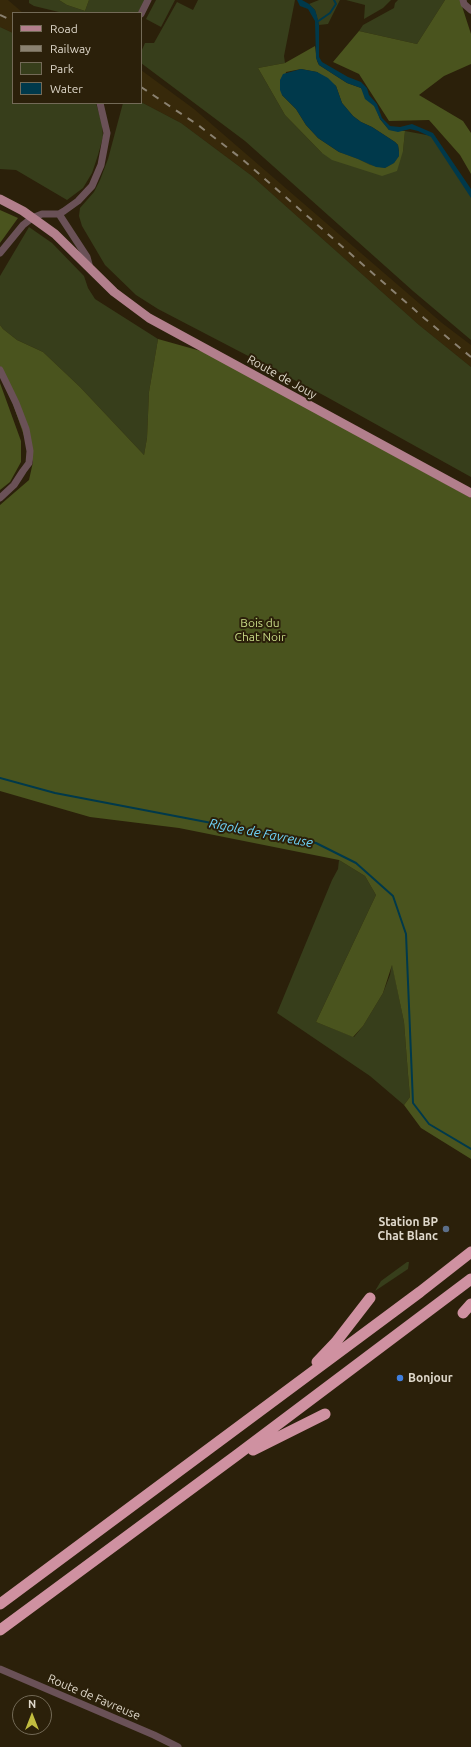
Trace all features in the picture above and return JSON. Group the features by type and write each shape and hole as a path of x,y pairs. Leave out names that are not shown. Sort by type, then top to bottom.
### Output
{"highway":[{"path":"0,1604 420,1292 471,1252"},
{"path":"1,1631 471,1279"},
{"path":"314,1371 317,1360 336,1342 370,1298"},
{"path":"463,1313 471,1304"},
{"path":"237,1455 250,1452 273,1439 325,1414"}],"main road":[{"name":"Route de Jouy","path":"0,199 32,218 54,234 114,292 149,318 471,493"}],"street":[{"path":"142,12 148,0"},
{"path":"463,0 464,4 471,10"},
{"path":"0,253 23,226 32,218 42,214 59,214 69,208 87,192 98,175 105,150 107,133 100,104"},
{"name":"Route de Jouy","path":"59,214 87,257 90,269"},
{"path":"0,370 19,410 29,440 30,451 29,463 14,485 0,498"},
{"name":"Route de Favreuse","path":"0,1669 147,1732 178,1747"}],"shaded area":[{"path":"0,0 8,0 22,12 12,12 12,33 0,27"},
{"path":"142,71 194,109 442,323 471,345 471,367 419,325 252,176 181,123 142,103"}],"green space":[{"path":"29,0 59,0 67,5 85,11 89,0 145,0 139,12 59,12 34,6 29,3"},
{"path":"59,0 89,0 85,11 67,5"},
{"path":"156,0 175,0 161,27 146,19"},
{"path":"198,0 295,0 284,56 285,63 258,68 285,115 322,153 403,151 405,131 432,136 471,196 471,340 413,291 245,141 142,64 142,50 145,43 154,43 177,2 193,10"},
{"path":"319,0 340,0 328,24 319,25 315,10 309,4"},
{"path":"346,0 391,0 383,8 364,19 365,5"},
{"path":"398,0 445,0 417,44 359,31 363,25 394,8 395,3"},
{"path":"445,0 460,0 471,34 471,64 444,76 419,95 463,121 471,133 471,174 460,155 429,120 389,121 359,74 333,62 359,31 417,44"},
{"path":"0,27 12,33 12,104 96,104 102,124 103,137 92,173 83,188 67,200 16,170 0,169"},
{"path":"315,46 319,65 347,83 361,88 376,108 380,119 389,130 405,131 403,151 397,171 382,176 332,160 322,153 285,115 258,68 285,63","holes":["301,69 317,72 336,86 342,103 353,116 398,145 399,156 394,163 385,168 370,165 339,152 318,138 306,125 296,109 282,95 286,72"]},
{"path":"142,103 181,123 252,176 419,325 471,367 471,477 325,396 158,309 136,295 105,265 82,226 79,216 80,208 94,192 108,159 123,104 142,104"},
{"path":"0,210 18,218 0,243"},
{"path":"29,227 52,243 84,276 88,288 95,299 158,339 149,392 147,438 144,455 80,387 43,352 17,340 0,325 0,276"},
{"name":"Bois du Chat Noir","path":"0,325 17,340 43,352 80,387 144,455 147,438 149,392 158,339 208,353 471,498 471,1159 421,1128 404,1105 410,1097 404,1022 392,965 383,993 363,1026 353,1037 316,1022 376,895 365,876 339,860 179,828 90,817 0,791 0,505 29,480 33,462 0,366"},
{"path":"0,383 21,441 21,462 10,482 0,490"},
{"path":"339,860 365,876 376,895 316,1022 354,1037 363,1026 383,993 390,975 392,963 404,1022 410,1097 404,1105 370,1076 277,1013 332,880 338,869"},
{"path":"409,1262 408,1269 375,1291 381,1281"}],"water":[{"path":"297,0 302,0 315,10 319,25 319,57 322,62 348,77 361,82 367,88 369,95 377,104 382,118 390,126 400,127 412,124 433,133 471,189 471,198 431,137 410,129 398,132 389,130 380,119 374,106 365,99 361,88 347,83 319,65 316,58 315,21 308,9 300,6"},
{"path":"301,69 317,72 328,78 336,86 342,103 353,116 398,145 399,156 394,163 385,168 376,167 339,152 318,138 306,125 296,109 282,95 280,90 280,80 283,74"}],"waterway":[{"path":"317,22 330,13 336,4 334,0"},
{"name":"Rigole de Favreuse","path":"0,778 55,793 316,843 356,863 393,896 406,934 413,1103 429,1124 471,1149"}],"railway":[{"path":"0,15 12,21"},
{"path":"142,88 198,125 242,159 424,318 471,357"}],"place":[{"name":"Station BP Chat Blanc","path":"446,1229"},
{"name":"Bonjour","path":"400,1378"}]}
